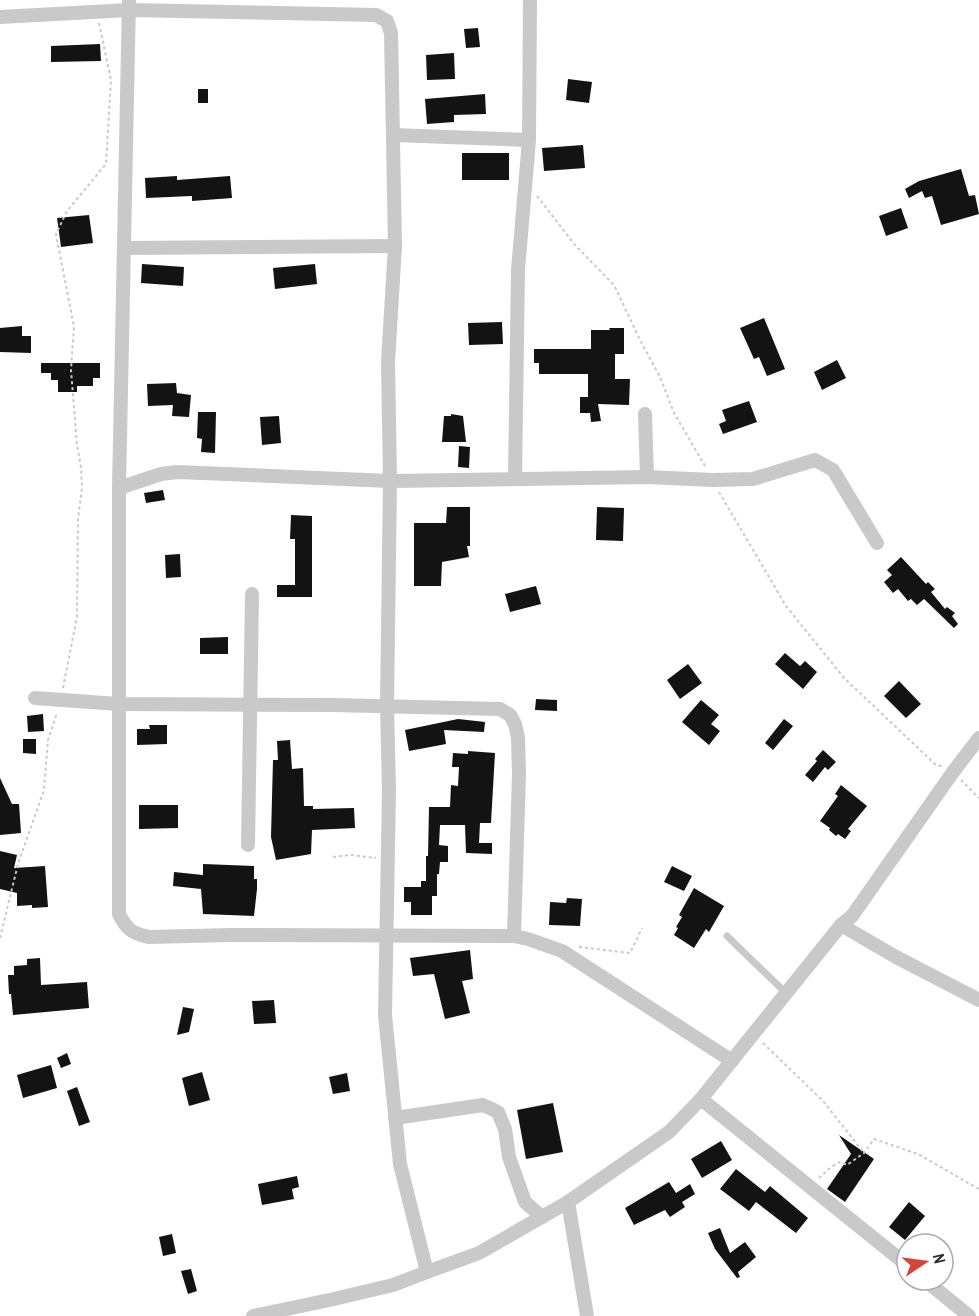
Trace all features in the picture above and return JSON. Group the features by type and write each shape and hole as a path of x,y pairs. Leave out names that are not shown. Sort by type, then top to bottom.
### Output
{"street":[{"path":"515,479 518,270 529,140 530,0"},
{"path":"129,5 119,488 118,704 119,914 125,927 135,934 149,937 385,935 514,936 528,939 562,951 732,1060"},
{"path":"0,17 97,12 129,5 376,15 387,21 392,33 395,246 388,362 390,481 387,706 389,790 385,1016 400,1164 427,1272"},
{"path":"393,135 529,140"},
{"path":"124,248 395,246"},
{"path":"645,414 647,477"},
{"path":"119,488 161,474 177,472 390,481 647,477 753,479 815,460 833,470 877,543"},
{"path":"248,845 252,594"},
{"path":"35,698 118,704 500,709 510,715 515,724 519,774 514,936"},
{"path":"253,1316 393,1285 479,1253 568,1202 669,1132 701,1099 841,925 852,916 979,738"},
{"path":"841,925 896,957 979,1000"},
{"path":"701,1099 895,1255"},
{"path":"395,1118 483,1106 498,1112 505,1129 509,1157 525,1202 542,1218"},
{"path":"568,1202 587,1316"},
{"path":"936,1292 954,1311 969,1316"}],"lane":[{"path":"727,936 787,994"}],"path":[{"path":"0,938 18,864 44,790 48,740 61,700 77,616 78,519 82,488 81,467 76,445 71,370 74,327 56,234 67,211 106,164 111,80 97,12"},
{"path":"953,772 979,798"},
{"path":"333,857 351,855 374,859 388,855"},
{"path":"562,951 582,946 630,953 642,928"},
{"path":"754,1034 823,1101 864,1153"},
{"path":"810,1186 831,1167 840,1162 847,1165 864,1153 873,1138 918,1154 979,1189"}],"building":[{"path":"478,28 480,47 466,48 464,29"},
{"path":"100,44 101,61 51,62 51,46"},
{"path":"454,53 455,79 427,80 426,55"},
{"path":"568,79 592,82 589,103 566,100"},
{"path":"198,89 208,89 208,103 198,103"},
{"path":"485,94 486,114 454,115 454,122 427,124 425,99"},
{"path":"583,145 585,168 544,171 542,148"},
{"path":"462,153 509,153 509,180 462,180"},
{"path":"961,169 969,196 975,195 979,214 941,225 932,196 925,198 922,191 909,198 905,189 919,181"},
{"path":"177,176 177,180 230,176 232,198 192,201 192,196 146,198 145,178"},
{"path":"901,208 908,228 886,236 879,216"},
{"path":"89,215 93,243 61,247 57,218"},
{"path":"142,264 184,267 183,286 141,283"},
{"path":"315,264 317,284 275,289 273,268"},
{"path":"764,318 785,369 767,376 759,357 754,359 740,328"},
{"path":"502,322 503,344 469,345 468,323"},
{"path":"22,326 22,336 31,336 31,353 0,352 0,328"},
{"path":"609,328 624,328 624,354 615,354 615,379 630,379 629,405 598,404 601,421 591,422 590,413 580,413 580,397 588,397 588,374 539,374 539,363 534,363 534,349 591,349 591,330 610,330"},
{"path":"837,360 846,378 822,390 814,372"},
{"path":"41,363 100,363 100,378 93,378 93,386 77,386 77,392 58,392 58,380 51,380 51,373 41,373"},
{"path":"176,383 177,393 191,395 189,417 172,416 173,405 148,406 147,384"},
{"path":"749,401 757,422 723,434 719,424 726,421 722,410"},
{"path":"198,412 216,412 215,453 201,452 202,439 197,438"},
{"path":"451,414 463,416 466,442 442,442 444,416 451,416"},
{"path":"279,416 281,443 262,445 260,417"},
{"path":"459,446 470,447 469,468 458,467"},
{"path":"163,490 165,500 146,503 144,493"},
{"path":"447,507 470,507 470,546 467,546 469,557 442,562 441,586 414,586 414,523 446,523"},
{"path":"597,507 624,508 623,541 596,540"},
{"path":"291,515 312,516 312,597 277,597 277,585 295,585 295,539 290,539"},
{"path":"180,554 181,577 166,578 165,555"},
{"path":"901,557 926,584 928,582 935,589 931,592 945,609 947,607 955,613 952,616 958,624 954,628 924,599 917,605 911,599 908,601 898,589 893,593 884,582 892,575 887,570"},
{"path":"536,586 541,604 510,612 505,594"},
{"path":"228,637 228,654 200,654 200,638"},
{"path":"785,653 800,666 805,661 817,672 803,689 775,664"},
{"path":"688,664 702,683 680,699 667,680"},
{"path":"899,681 921,704 906,718 884,696"},
{"path":"536,699 557,700 557,711 535,710"},
{"path":"701,700 719,715 711,724 720,731 709,745 682,722"},
{"path":"43,714 44,731 28,732 27,716"},
{"path":"458,719 485,722 484,732 444,730 446,744 409,751 405,730"},
{"path":"784,719 793,726 773,750 765,743"},
{"path":"149,725 167,725 167,744 137,745 137,729 150,729"},
{"path":"23,739 36,739 36,754 23,753"},
{"path":"290,740 292,769 303,768 304,806 313,806 313,809 354,808 355,828 312,830 311,854 276,860 271,837 273,760 278,760 277,741"},
{"path":"823,750 836,762 828,770 825,767 813,782 805,775"},
{"path":"468,751 495,753 491,823 480,823 479,843 492,843 492,854 466,853 465,825 440,825 439,845 448,846 448,862 440,862 439,874 437,874 437,896 432,896 432,915 411,915 411,902 404,902 404,887 421,887 421,881 426,881 429,807 450,807 451,785 458,786 459,767 452,767 453,753 468,754"},
{"path":"0,778 12,804 19,804 21,833 0,835"},
{"path":"841,785 867,806 848,829 851,831 845,839 838,834 836,836 820,821 838,796 835,794"},
{"path":"139,805 178,805 178,828 139,829"},
{"path":"0,851 17,855 14,868 45,866 48,907 17,906 17,893 0,889"},
{"path":"203,864 254,866 257,889 254,916 203,914 201,889 173,886 174,872 203,875"},
{"path":"672,866 692,876 684,891 664,882"},
{"path":"694,888 724,906 709,932 706,929 694,948 674,935 682,917 679,915"},
{"path":"567,898 582,899 580,926 549,925 550,902 566,903"},
{"path":"470,950 473,979 462,981 470,1013 445,1019 434,974 413,976 410,958"},
{"path":"40,958 41,985 87,982 89,1008 13,1015 8,975 14,975 14,966 27,965 27,959"},
{"path":"274,1000 276,1023 254,1024 252,1001"},
{"path":"183,1007 194,1009 189,1032 177,1035"},
{"path":"67,1053 71,1064 61,1068 57,1058"},
{"path":"51,1065 57,1088 23,1098 17,1075"},
{"path":"202,1072 210,1100 189,1106 182,1078"},
{"path":"347,1073 350,1091 333,1094 329,1077"},
{"path":"77,1087 90,1122 79,1126 67,1091"},
{"path":"553,1103 563,1152 526,1159 517,1110"},
{"path":"839,1135 874,1159 845,1202 827,1189 851,1154"},
{"path":"721,1141 732,1160 702,1178 691,1159"},
{"path":"736,1169 765,1192 770,1186 808,1218 796,1233 756,1202 749,1211 720,1189"},
{"path":"297,1176 299,1187 292,1189 294,1199 262,1205 258,1184"},
{"path":"669,1182 676,1193 690,1184 695,1194 682,1202 685,1207 670,1217 665,1210 634,1225 625,1208"},
{"path":"909,1202 925,1216 912,1232 895,1232 889,1227"},
{"path":"720,1228 730,1253 745,1242 756,1257 738,1272 740,1277 737,1278 715,1249 708,1233"},
{"path":"172,1234 176,1253 163,1256 159,1237"},
{"path":"191,1269 197,1291 188,1294 181,1271"}]}
